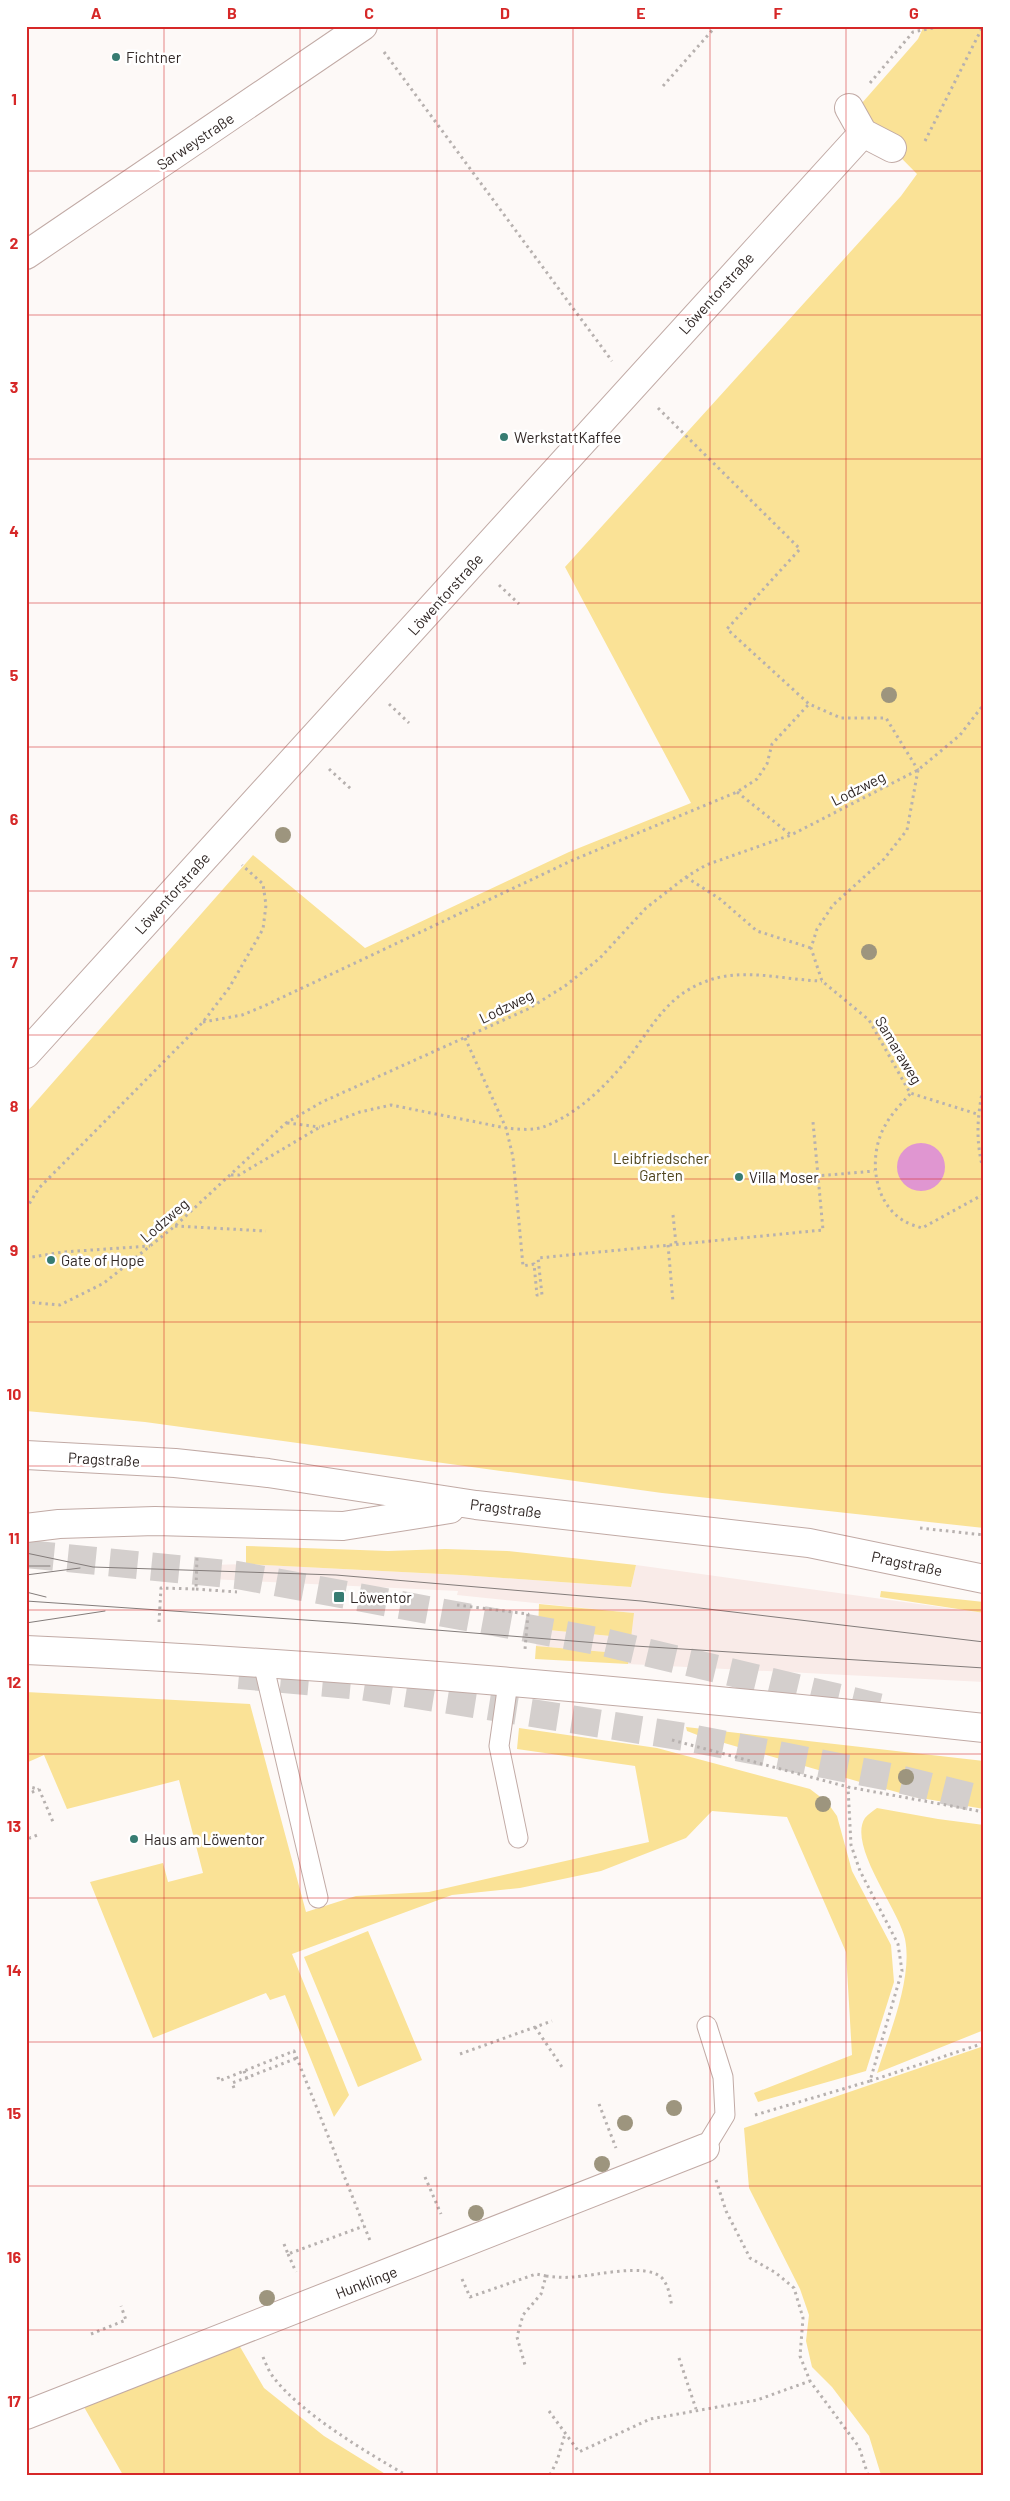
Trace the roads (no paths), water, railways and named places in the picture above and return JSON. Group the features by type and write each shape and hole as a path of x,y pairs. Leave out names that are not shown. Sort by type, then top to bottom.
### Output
{"street":[{"name":"Sarweystraße","path":"26,255 363,26"},
{"path":"848,108 863,133 892,148"},
{"name":"Löwentorstraße","path":"26,1054 863,133"},
{"name":"Pragstraße","path":"26,1455 175,1463 268,1473 476,1505 809,1543 984,1579"},
{"path":"26,1528 59,1524 154,1521 343,1526 476,1505"},
{"path":"26,1650 263,1663 778,1706 984,1728"},
{"name":"Hunklinge","path":"26,2415 705,2148"}],"lane":[{"path":"263,1663 318,1898"},
{"path":"508,1683 499,1746 518,1838"},
{"path":"705,2148 726,2115 723,2077 707,2026"}],"tunnel":[{"path":"26,1554 237,1575 603,1642 886,1709"},
{"path":"239,1675 360,1686 685,1737 895,1778 984,1800"}],"tram line":[{"path":"26,1553 93,1567 336,1575 641,1601 984,1642"},
{"path":"26,1566 50,1566"},
{"path":"26,1575 80,1568"},
{"path":"26,1592 46,1597"},
{"path":"26,1601 349,1623 635,1646 984,1668"},
{"path":"26,1623 105,1611"}],"place":[{"name":"Fichtner","path":"116,57"},
{"name":"WerkstattKaffee","path":"504,437"},
{"name":"Villa Moser","path":"739,1177"},
{"name":"Gate of Hope","path":"51,1260"},
{"name":"Löwentor","path":"339,1597"},
{"name":"Haus am Löwentor","path":"134,1839"}],"park label":[{"name":"Leibfriedscher Garten","path":"661,1166"}]}
